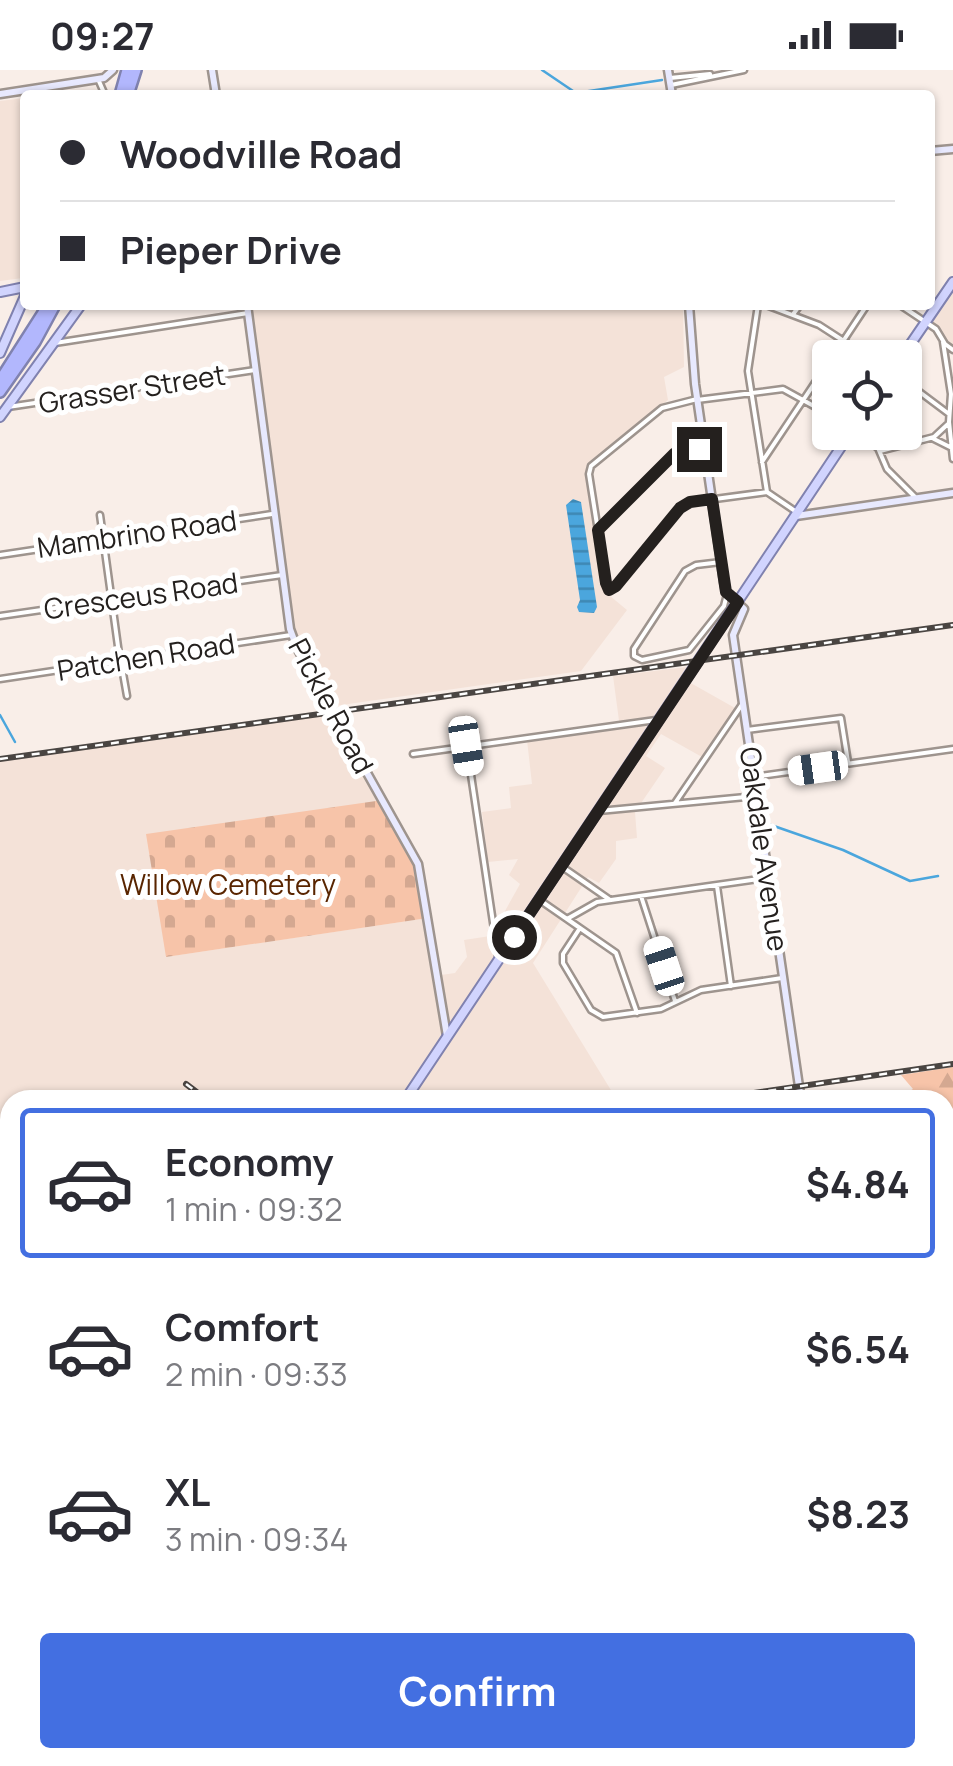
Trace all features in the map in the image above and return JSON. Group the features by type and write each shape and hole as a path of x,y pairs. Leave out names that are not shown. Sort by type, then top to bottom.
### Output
{"highway":[{"path":"0,380 48,310"},
{"path":"0,392 36,342 49,310"}],"main road":[{"path":"935,309 953,282"},
{"path":"0,352 20,307"},
{"path":"0,417 77,310"},
{"path":"914,340 934,310"},
{"path":"412,1090 841,450"}],"street":[{"path":"670,78 744,70"},
{"path":"26,90 98,79 111,73"},
{"path":"98,79 103,90"},
{"path":"55,342 241,310"},
{"name":"Pickle Road","path":"247,310 291,635 418,864 447,1036"},
{"path":"690,310 697,400 726,592 726,602 693,648 668,657 640,660 634,652 686,571 696,565 721,562"},
{"path":"757,310 748,369 767,492"},
{"path":"782,310 844,340 864,310"},
{"path":"794,314 797,310"},
{"path":"908,310 938,331 943,342 953,459"},
{"path":"943,342 953,350"},
{"name":"Grasser Street","path":"8,407 255,370"},
{"path":"762,462 812,387"},
{"path":"812,404 783,388 662,408 590,468 609,590 680,508 690,502 767,492 797,514 953,493"},
{"path":"922,392 951,411"},
{"path":"880,452 940,434 949,422"},
{"path":"930,438 952,448"},
{"path":"598,530 674,454 705,448"},
{"path":"877,450 886,469 915,498"},
{"path":"100,514 126,696"},
{"name":"Mambrino Road","path":"0,555 274,514"},
{"name":"Cresceus Road","path":"0,616 282,575"},
{"path":"726,592 738,602"},
{"name":"Oakdale Avenue","path":"738,602 744,609 733,631 735,650 800,1090"},
{"name":"Patchen Road","path":"0,679 291,635"},
{"path":"675,804 743,704"},
{"path":"747,730 842,718 848,764"},
{"path":"413,754 659,720"},
{"path":"466,746 498,961"},
{"path":"753,777 953,749"},
{"path":"599,811 756,796"},
{"path":"562,866 610,900"},
{"path":"567,918 594,903 768,878"},
{"path":"717,885 731,986"},
{"path":"640,896 675,1001"},
{"path":"539,900 608,945 619,958 637,1013"},
{"path":"580,928 564,951 562,963 590,1010 603,1017 664,1008 698,991 783,978"}],"shaded area":[{"path":"20,99 20,278 0,281 0,101"},
{"path":"953,289 953,346 930,323"},
{"path":"252,310 683,310 684,367 664,377 668,400 586,467 604,591 627,610 581,671 334,706 300,645 292,618"},
{"path":"687,667 680,677 735,708 702,757 661,734 646,756 665,768 635,812 637,838 616,841 616,859 599,883 588,877 533,963 611,1090 418,1090 434,1059 412,1090 0,1090 0,759 332,712 383,800 165,957 428,918 447,1028 441,975 455,973 467,957 464,940 510,933 505,911 520,884 509,875 518,859 488,862 482,812 511,808 509,787 532,784 527,740 620,728 613,676"}],"green space":[{"name":"Willow Cemetery","path":"383,800 412,850 428,918 166,957 146,834"},
{"path":"953,1067 953,1090 911,1090 901,1075"}],"water":[{"path":"573,499 581,502 597,607 594,613 579,612 577,607 580,600 566,505"}],"waterway":[{"path":"542,70 572,90"},
{"path":"596,90 662,80"},
{"path":"0,715 15,742"},
{"path":"771,825 843,850 910,881 938,876"}],"railway":[{"path":"0,759 953,625"},
{"path":"774,1090 953,1064"},
{"path":"186,1084 194,1090"}],"route":[{"path":"514,937 738,602 726,592 712,499 683,506 616,586 609,590 606,583 598,530 674,454 699,449"}]}
